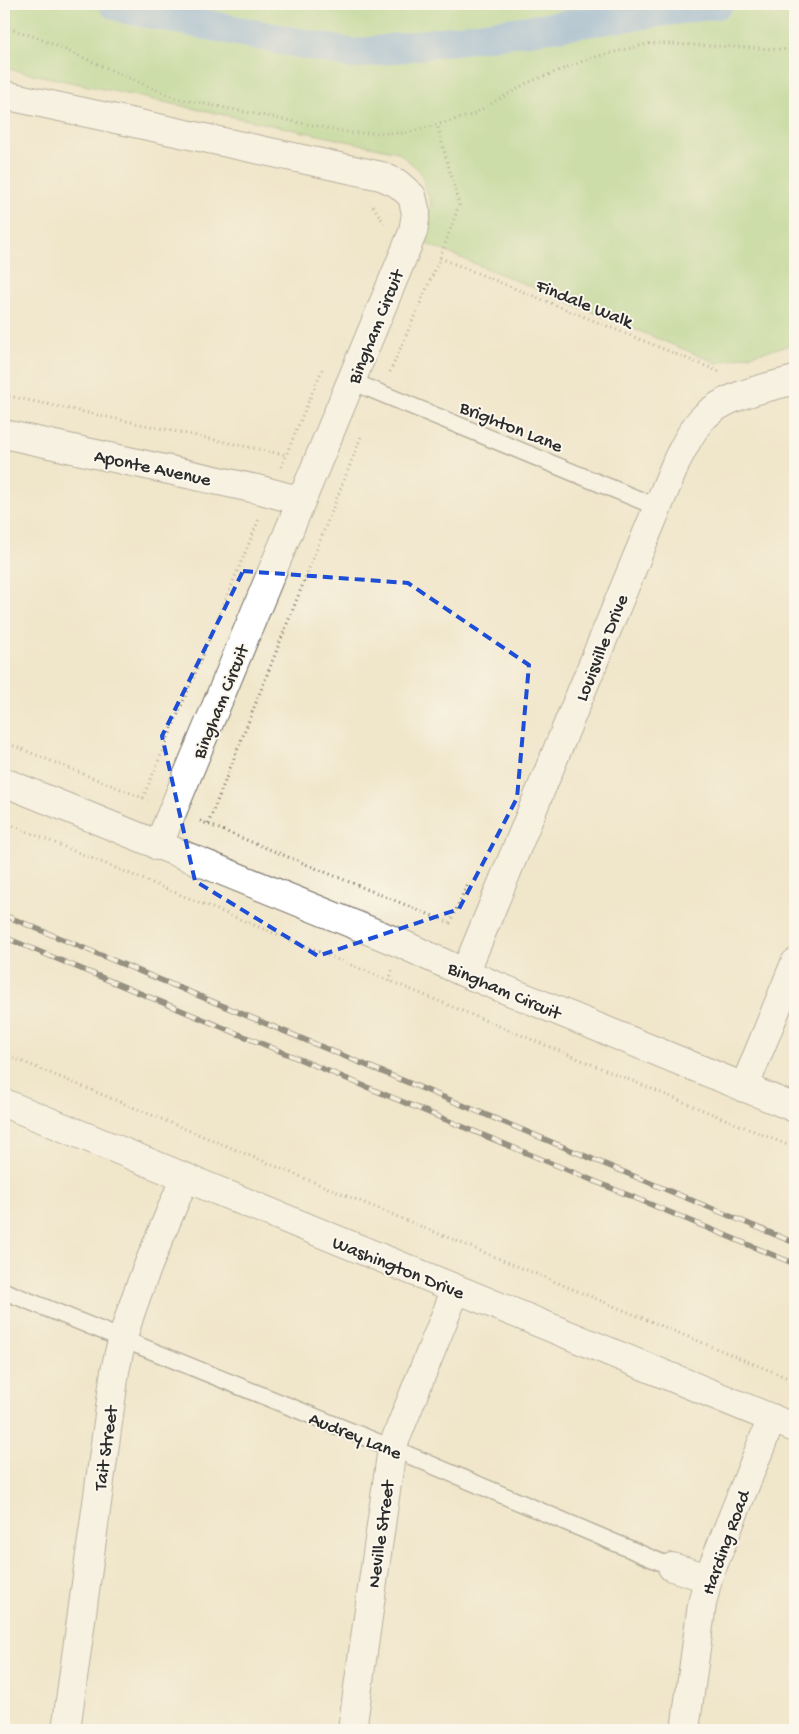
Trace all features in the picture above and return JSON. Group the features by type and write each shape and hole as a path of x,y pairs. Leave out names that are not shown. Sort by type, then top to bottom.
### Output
{"street":[{"name":"Bingham Circuit","path":"4,95 381,176 397,184 412,196 416,214 413,232 158,846"},
{"name":"Louisville Drive","path":"465,973 678,458 703,418 722,404 748,392 795,380"},
{"name":"Aponte Avenue","path":"4,434 270,492 301,501"},
{"name":"Bingham Circuit","path":"4,782 402,944 465,973 795,1108"},
{"path":"744,1088 795,962"},
{"name":"Washington Drive","path":"4,1103 784,1423"},
{"name":"Tait Street","path":"66,1730 115,1371 121,1340 185,1177"},
{"name":"Neville Street","path":"352,1730 392,1448 456,1289"},
{"name":"Harding Road","path":"685,1730 702,1604 708,1578 721,1542 784,1423"},
{"name":"Audrey Lane","path":"672,1567 708,1578"}],"lane":[{"name":"Brighton Lane","path":"351,381 658,508"},
{"name":"Audrey Lane","path":"4,1291 121,1340 392,1448 672,1567"}],"path":[{"path":"4,27 36,37 175,98 352,133 406,133 472,115 527,83 590,58 650,44 795,50"},
{"path":"366,204 375,206 384,223 380,232"},
{"name":"Findale Walk","path":"440,258 720,372"},
{"path":"143,798 324,366"},
{"path":"712,377 729,369"},
{"path":"4,395 286,455"},
{"path":"4,742 450,923 470,880"},
{"path":"4,822 795,1148"},
{"path":"4,1054 795,1381"}],"highlighted area":[{"path":"243,571 408,583 529,665 517,798 459,909 318,956 195,881 162,736"}],"green space":[{"path":"4,4 795,4 795,344 717,363 422,242 431,203 420,171 398,152 4,68"}],"waterway":[{"path":"114,4 127,9 354,54 718,4"}],"railway":[{"path":"4,915 795,1243"},
{"path":"4,937 795,1264"}]}
